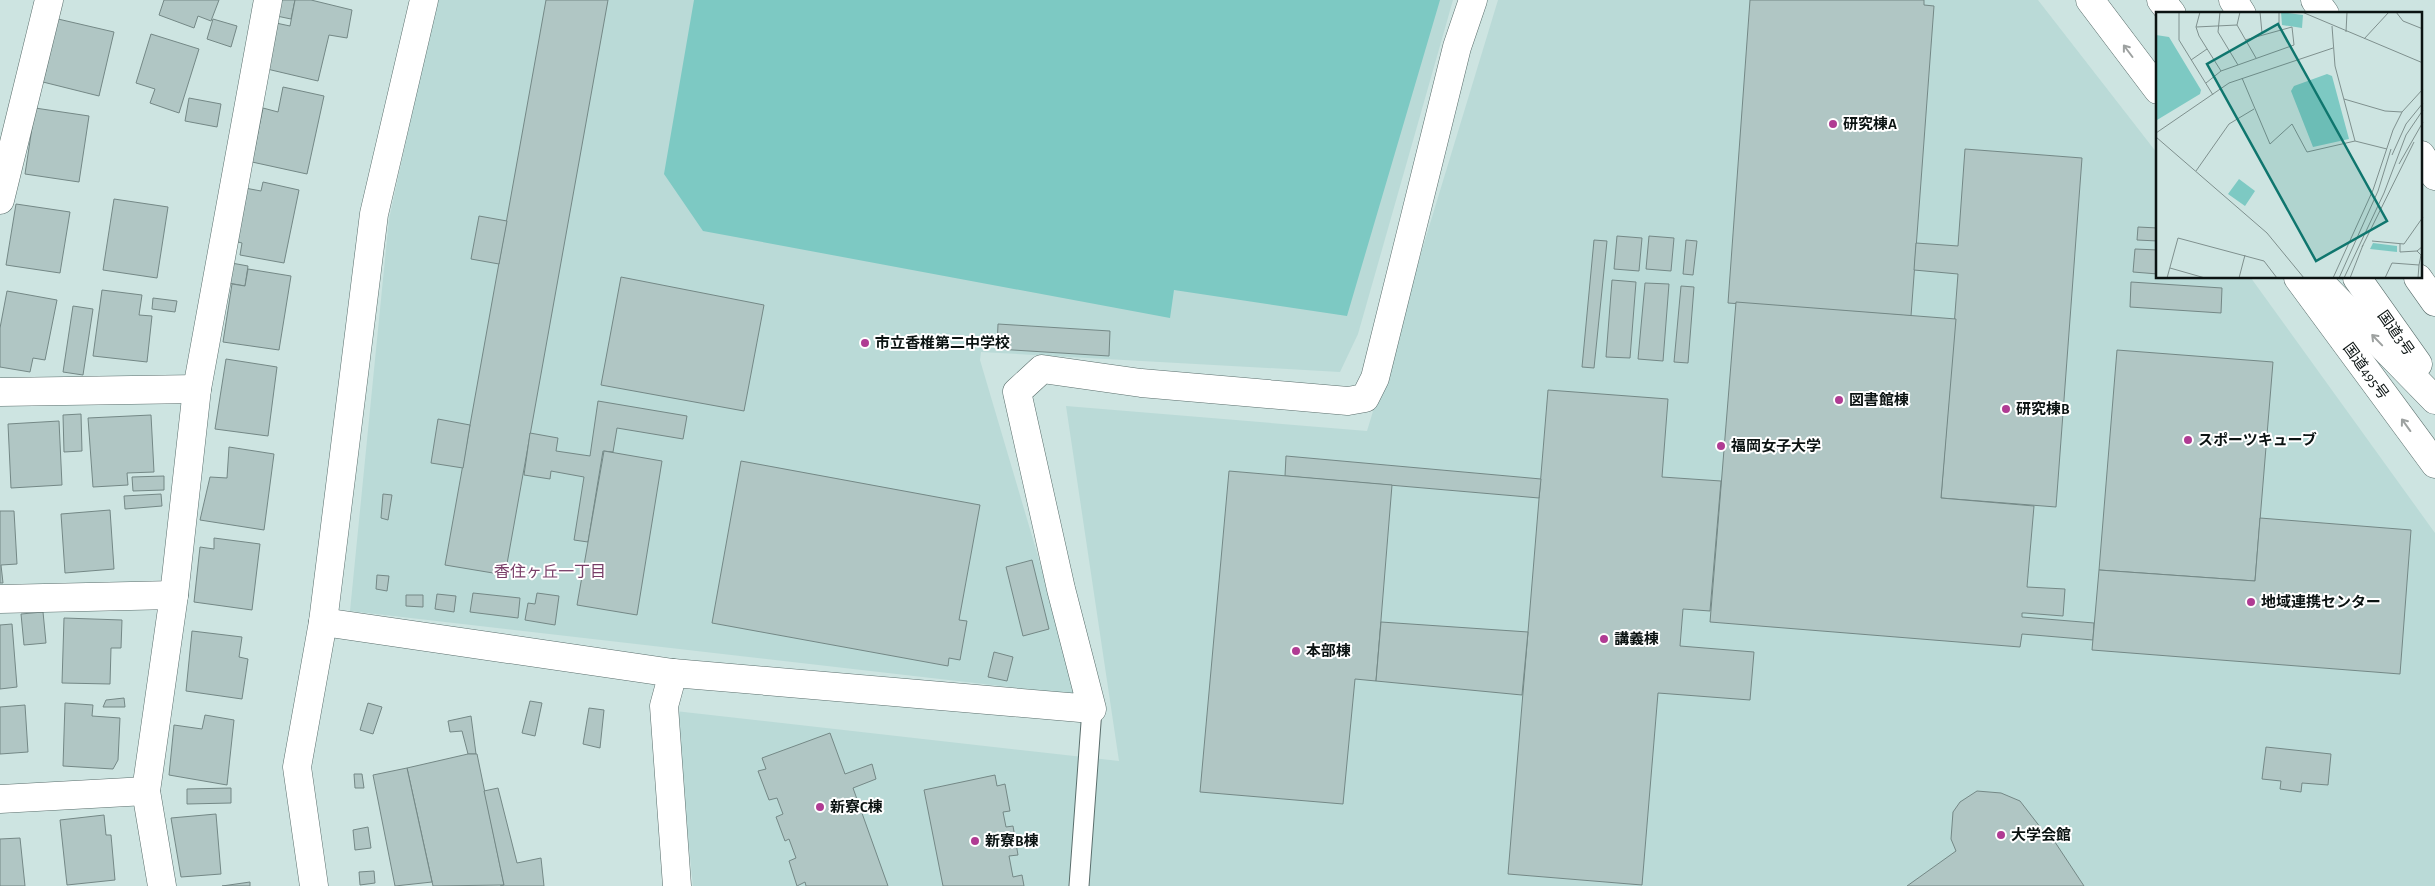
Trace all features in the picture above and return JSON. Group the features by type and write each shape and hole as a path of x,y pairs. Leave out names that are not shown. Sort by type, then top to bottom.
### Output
{"main road":[{"path":"162,886 146,791 174,595 197,389 268,0"},
{"path":"314,886 297,767 323,622 374,214 424,0"},
{"path":"323,622 673,673 1092,709 1061,588 1017,392 1042,369 1171,385 1348,401 1365,398 1375,378 1457,47 1473,0"},
{"path":"2090,0 2156,87"},
{"path":"2162,0 2171,12"},
{"path":"2220,0 2227,12"},
{"path":"2233,0 2241,12"},
{"path":"2315,0 2324,12"},
{"path":"0,200 40,3"},
{"path":"2422,156 2435,176"},
{"path":"2422,269 2435,286"},
{"name":"国道495号","path":"2299,279 2435,464"},
{"name":"国道495号","path":"2317,279 2435,400"},
{"name":"国道3号","path":"2358,279 2435,388"},
{"path":"2368,279 2435,373"},
{"path":"2419,279 2435,302"},
{"path":"0,392 197,389"},
{"path":"0,600 174,595"},
{"path":"673,673 664,706 677,886"},
{"path":"0,799 146,791"}],"lane":[{"path":"1079,886 1092,709"}],"shaded area":[{"name":"市立香椎第二中学校","path":"437,0 1453,0 1358,334 1340,372 981,352 980,360 1079,695 350,611 389,219"},
{"path":"694,0 1440,0 1347,316 1174,290 1170,318 703,231 664,174"},
{"name":"福岡女子大学","path":"1498,0 2038,0 2156,152 2156,279 2252,279 2435,533 2435,886 693,886 675,711 1119,761 1066,406 1367,431"}],"building":[{"path":"164,0 219,0 211,21 198,16 194,28 159,15"},
{"path":"275,0 295,0 291,19 272,15"},
{"path":"295,0 311,0 352,10 347,38 329,35 318,81 267,69 276,23 290,26"},
{"path":"546,0 608,0 505,575 445,565"},
{"name":"研究棟A","path":"1750,0 1924,0 1924,5 1934,6 1911,316 1728,303"},
{"path":"58,19 114,32 99,96 43,82"},
{"path":"213,19 237,26 231,47 207,39"},
{"path":"151,34 199,49 179,113 150,103 155,89 136,83"},
{"path":"283,87 324,96 307,174 252,162 263,108 278,112"},
{"path":"189,98 221,104 217,127 185,121"},
{"path":"35,108 89,116 79,182 25,174"},
{"name":"研究棟B","path":"1965,149 2082,158 2056,507 1941,498 1958,274 1914,270 1916,243 1958,246"},
{"path":"263,182 299,190 284,263 240,255 242,243 234,241 245,188 261,191"},
{"path":"114,199 168,207 157,278 103,270"},
{"path":"16,204 70,212 60,273 6,265"},
{"path":"479,216 507,221 499,264 471,259"},
{"path":"2138,227 2156,228 2156,241 2137,240"},
{"path":"1617,236 1642,238 1639,271 1614,269"},
{"path":"1649,236 1674,238 1671,271 1646,269"},
{"path":"1594,240 1607,241 1594,368 1582,367"},
{"path":"1686,240 1697,241 1693,275 1683,274"},
{"path":"2135,249 2156,250 2156,274 2133,272"},
{"path":"226,262 248,266 245,286 223,282"},
{"path":"248,269 291,276 279,350 223,342 232,284 245,286"},
{"path":"621,277 764,305 744,411 601,385"},
{"path":"1612,280 1636,282 1630,358 1606,357"},
{"path":"2131,282 2222,288 2221,313 2130,307"},
{"path":"1645,283 1669,284 1663,361 1638,359"},
{"path":"1681,286 1694,287 1688,363 1674,362"},
{"path":"102,290 142,295 139,315 152,316 147,362 93,356"},
{"path":"7,291 57,300 45,360 33,358 30,372 0,367 0,328"},
{"path":"153,298 177,301 175,312 152,309"},
{"name":"図書館棟","path":"1736,302 1956,319 1941,498 2034,506 2027,587 2065,589 2063,616 2022,613 2022,617 2094,623 2093,640 2022,634 2020,647 1710,622"},
{"path":"73,306 93,309 83,375 63,372"},
{"path":"998,324 1110,331 1109,356 997,349"},
{"name":"スポーツキューブ","path":"2117,350 2273,362 2255,581 2099,570"},
{"path":"226,359 277,367 268,436 215,429"},
{"name":"講義棟","path":"1548,390 1668,399 1662,477 1721,481 1710,611 1683,609 1680,646 1754,652 1750,700 1658,693 1642,885 1508,874"},
{"path":"598,401 687,416 683,439 617,428 613,452 603,451 588,542 574,540 584,477 551,471 550,479 524,475 530,433 558,438 556,451 590,456"},
{"path":"81,414 82,451 64,452 63,415"},
{"path":"151,415 154,472 127,473 128,485 93,487 88,418"},
{"path":"438,419 470,425 463,468 431,463"},
{"path":"59,421 62,485 11,488 8,424"},
{"path":"229,447 274,454 264,530 200,520 210,477 227,478"},
{"path":"604,451 662,461 637,615 577,605"},
{"path":"1286,456 1541,479 1539,498 1285,476"},
{"path":"741,461 980,505 959,620 967,621 960,660 949,658 948,666 712,623"},
{"name":"本部棟","path":"1229,471 1392,485 1376,681 1355,679 1343,804 1200,792"},
{"path":"164,476 164,490 133,491 132,477"},
{"path":"161,494 162,506 125,509 124,496"},
{"path":"383,494 392,495 388,520 381,518"},
{"path":"110,510 114,569 65,573 61,514"},
{"path":"0,511 14,511 17,564 1,565 3,583 0,583"},
{"name":"地域連携センター","path":"2260,518 2411,530 2400,674 2092,650 2099,570 2255,581"},
{"path":"214,538 260,544 252,610 194,602 200,547 214,549"},
{"path":"1032,560 1049,629 1023,636 1006,567"},
{"path":"377,575 389,576 387,591 376,589"},
{"path":"473,593 520,598 518,618 470,612"},
{"path":"537,593 559,596 555,625 525,620 528,603 535,604"},
{"path":"437,594 456,596 454,612 435,609"},
{"path":"406,595 423,595 423,607 406,606"},
{"path":"43,612 46,643 24,645 21,614"},
{"path":"64,618 122,620 121,648 111,648 110,684 62,683"},
{"path":"1381,622 1528,632 1522,695 1376,681"},
{"path":"12,624 17,687 0,689 0,625"},
{"path":"192,631 242,637 239,657 248,659 242,699 186,691"},
{"path":"994,652 1013,657 1007,681 988,677"},
{"path":"124,698 125,707 103,707 106,700"},
{"path":"530,701 542,703 535,736 522,733"},
{"path":"65,703 93,705 92,716 120,718 118,760 113,769 63,766"},
{"path":"368,703 382,707 373,734 360,730"},
{"path":"25,705 28,752 0,754 0,707"},
{"path":"589,708 604,710 600,748 583,744"},
{"path":"205,715 234,720 227,785 169,775 174,725 202,729"},
{"path":"471,716 476,754 468,754 462,731 450,732 448,721"},
{"name":"新寮C棟","path":"830,733 845,774 872,764 876,779 853,788 888,886 806,886 805,882 797,886 789,861 796,858 789,839 785,841 776,817 783,814 777,798 769,800 758,771 766,769 762,758"},
{"path":"2266,747 2331,754 2328,785 2302,783 2301,792 2280,789 2281,781 2262,779"},
{"path":"468,754 477,754 504,885 433,886 407,768"},
{"path":"407,768 432,882 395,886 373,775"},
{"path":"354,774 362,774 364,788 355,788"},
{"name":"新寮B棟","path":"995,775 997,786 1005,784 1010,811 1003,812 1006,827 1013,826 1018,855 1009,856 1013,877 1022,875 1024,886 943,886 924,790"},
{"path":"231,788 231,803 187,804 187,789"},
{"path":"498,788 517,863 541,858 544,886 500,886 504,885 484,791"},
{"name":"大学会館","path":"1977,791 2001,793 2020,801 2044,832 2047,830 2084,886 1907,886 1956,851 1951,839 1953,812 1960,802"},
{"path":"216,814 221,874 181,877 171,818"},
{"path":"104,815 106,835 111,835 115,880 67,885 60,820"},
{"path":"368,827 371,848 355,850 353,830"},
{"path":"20,838 25,886 0,886 0,839"},
{"path":"374,871 375,883 360,885 359,872"},
{"path":"250,882 250,886 222,886"}],"place":[{"name":"研究棟A","path":"1833,124"},
{"name":"市立香椎第二中学校","path":"865,343"},
{"name":"図書館棟","path":"1839,400"},
{"name":"研究棟B","path":"2006,409"},
{"name":"スポーツキューブ","path":"2188,440"},
{"name":"福岡女子大学","path":"1721,446"},
{"name":"地域連携センター","path":"2251,602"},
{"name":"講義棟","path":"1604,639"},
{"name":"本部棟","path":"1296,651"},
{"name":"新寮C棟","path":"820,807"},
{"name":"大学会館","path":"2001,835"},
{"name":"新寮B棟","path":"975,841"}],"district":[{"name":"香住ヶ丘一丁目","path":"550,571"}]}
